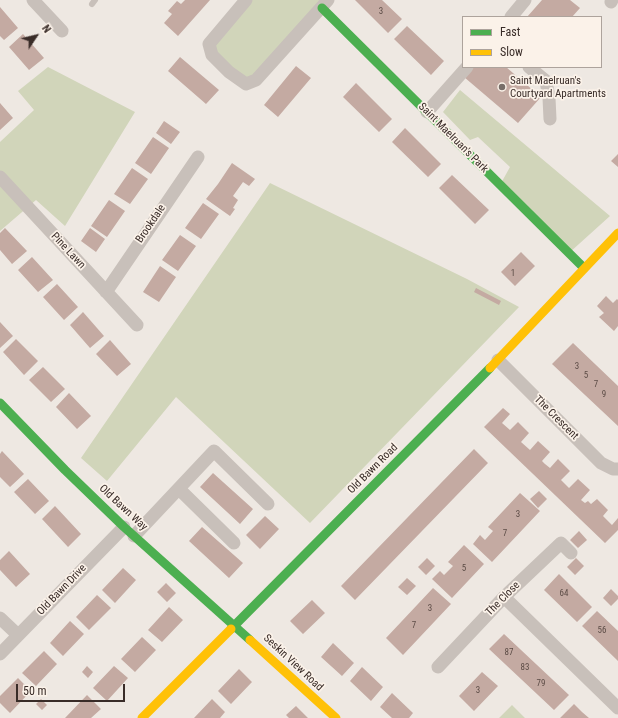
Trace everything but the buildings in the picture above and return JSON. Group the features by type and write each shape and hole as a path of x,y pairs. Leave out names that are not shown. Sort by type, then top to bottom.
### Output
{"street":[{"path":"33,0 62,31"},
{"name":"Saint Maelruan's Park","path":"246,0 209,44 212,55 229,72 246,84 256,80 325,4 427,112 584,268"},
{"path":"512,16 525,0"},
{"path":"427,112 466,68"},
{"path":"530,68 546,81 549,98 550,119"},
{"name":"Brookdale","path":"106,292 198,157"},
{"name":"Pine Lawn","path":"0,177 137,325"},
{"name":"Old Bawn Road","path":"142,718 498,360 618,233"},
{"name":"The Crescent","path":"498,360 601,463 613,469 618,468"},
{"name":"Old Bawn Way","path":"0,403 65,470 134,536 234,625"},
{"path":"134,536 214,451 268,504"},
{"path":"179,489 234,543"},
{"name":"Old Bawn Drive","path":"0,654 124,526"},
{"name":"The Close","path":"438,667 504,598 561,543 571,553"},
{"path":"504,598 618,708"},
{"path":"0,618 18,635"},
{"name":"Seskin View Road","path":"234,625 336,718"}],"green space":[{"path":"246,0 327,0 246,84 212,55 217,33"},
{"path":"48,67 135,112 65,226 36,200 0,231 0,142 34,110 18,91"},
{"path":"460,90 610,216 569,253 500,185 510,167 478,137 470,140 443,112"},
{"path":"270,183 467,279 519,307 310,523 176,397 107,481 81,458"},
{"path":"512,705 525,718 499,718"}],"traffic: fast":[{"path":"322,8 584,268"},
{"path":"231,629 490,368"},
{"path":"0,403 65,470 124,527 250,640"}],"traffic: slow":[{"path":"490,368 618,233"},
{"path":"142,718 231,629"},
{"path":"250,640 336,718"}],"place":[{"name":"Saint Maelruan's Courtyard Apartments","path":"502,87"}]}
